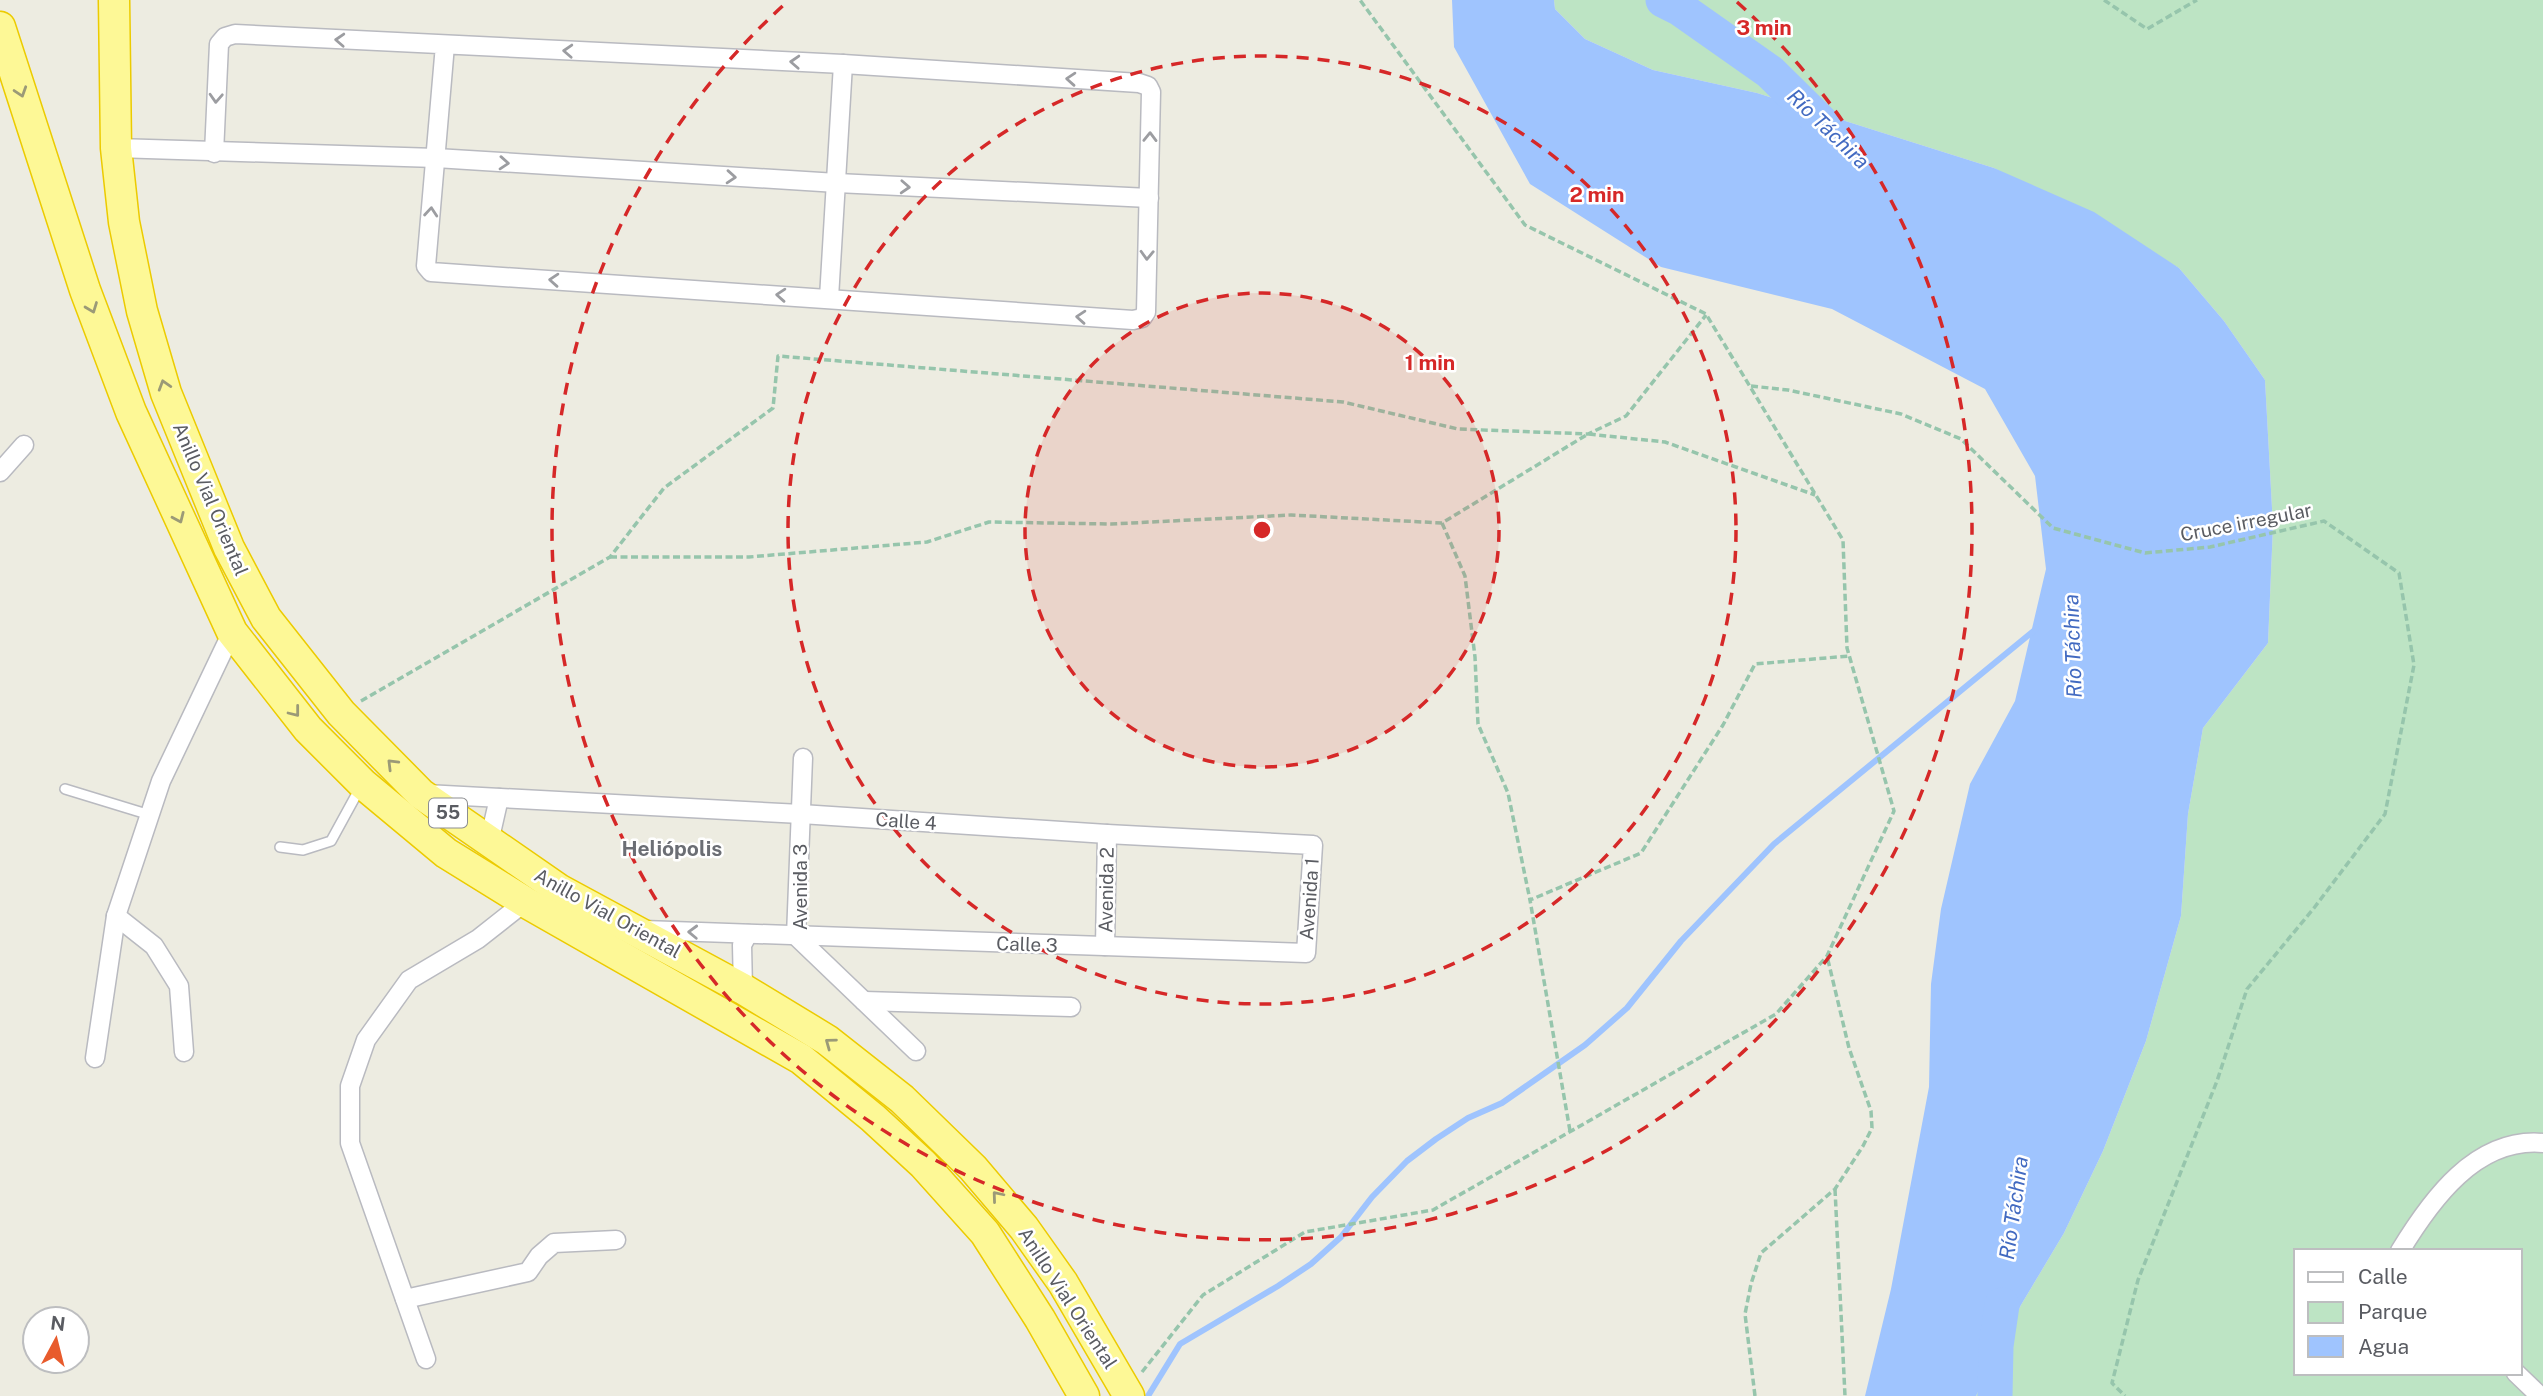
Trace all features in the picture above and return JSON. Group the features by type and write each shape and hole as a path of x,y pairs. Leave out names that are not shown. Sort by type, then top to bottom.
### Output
{"highway":[{"name":"Anillo Vial Oriental","path":"114,0 116,148 124,222 142,310 171,406 229,548 265,618 341,713 421,794 560,890 743,989 827,1040 902,1099 973,1168 1024,1228 1063,1283 1128,1394"},
{"name":"Anillo Vial Oriental","path":"0,27 85,290 127,400 232,632 308,729 363,784 446,853 526,902 802,1059 873,1118 923,1164 985,1233 1041,1319 1084,1396"}],"street":[{"path":"214,153 219,44 225,37 235,34 843,64 1139,83 1147,86 1151,92 1146,312 1142,318 1133,320 431,272 426,266 445,45"},
{"path":"829,298 843,64"},
{"path":"116,148 436,158 837,183 1149,198"},
{"path":"0,472 24,445"},
{"path":"96,1058 117,916 161,781 232,632"},
{"name":"Avenida 3","path":"803,758 796,936 916,1051"},
{"name":"Calle 4","path":"421,794 1313,845"},
{"path":"489,842 499,798"},
{"name":"Avenida 2","path":"1105,946 1107,834"},
{"name":"Avenida 1","path":"1306,953 1313,845"},
{"path":"426,1359 350,1143 350,1086 366,1040 409,980 478,939 526,902"},
{"path":"117,916 154,946 179,986 184,1052"},
{"name":"Calle 3","path":"637,930 1306,953"},
{"path":"743,989 742,945 748,934"},
{"path":"864,1001 1070,1007"},
{"path":"2401,1249 2424,1211 2464,1169 2506,1146 2543,1143"},
{"path":"405,1299 528,1272 539,1256 554,1244 616,1240"},
{"path":"2518,1375 2540,1396"}],"lane":[{"path":"280,847 303,850 331,841 363,784"},
{"path":"65,789 150,815"}],"path":[{"path":"1128,1394 1203,1295 1305,1232 1433,1210 1776,1014 1827,956 1894,811 1849,656 1843,540 1706,314 1525,225 1360,0"},
{"path":"2104,0 2147,29 2197,0"},
{"path":"610,557 749,557 928,542 989,522 1111,524 1291,515 1442,523 1588,434 1626,416 1706,314"},
{"path":"341,713 610,557 664,488 773,408 778,356 1343,402 1458,429 1588,434 1665,442 1816,496"},
{"name":"Cruce irregular","path":"1751,386 1788,390 1901,414 1961,439 2053,528 2145,552 2210,547 2324,521 2399,573 2414,665 2385,814 2314,908 2246,989 2217,1081 2138,1280 2112,1383 2125,1396"},
{"path":"1442,523 1465,576 1475,657 1478,724 1508,793 1530,900 1570,1131"},
{"path":"1530,900 1641,853 1723,725 1755,664 1849,656"},
{"path":"1755,1396 1745,1314 1761,1254 1835,1189 1872,1128 1871,1111 1849,1048 1827,956"},
{"path":"1835,1189 1844,1396"}],"green space":[{"path":"1554,0 2543,0 2543,1396 1976,1396 2021,1305 2064,1233 2103,1151 2146,1041 2181,916 2188,814 2203,728 2268,643 2273,526 2265,380 2224,321 2179,268 1994,168 1757,93 1653,70 1585,39 1555,9"}],"water":[{"path":"1452,0 1554,0 1555,9 1585,39 1653,70 1757,93 1994,168 2094,212 2179,268 2224,321 2265,380 2273,526 2268,643 2203,728 2188,814 2181,916 2146,1041 2103,1151 2064,1233 2021,1305 1976,1396 1865,1396 1891,1289 1929,1087 1931,984 1941,909 1970,784 2015,701 2046,569 2035,476 1985,389 1832,309 1661,267 1530,184 1454,47"}],"waterway":[{"name":"Río Táchira","path":"1663,0 1679,8 1770,72 1840,141"},
{"path":"1148,1396 1180,1344 1311,1264 1341,1237 1372,1197 1407,1161 1468,1118 1502,1103 1585,1045 1627,1008 1681,941 1774,844 2036,629"},
{"name":"Río Táchira","path":"1995,1396 1996,1346 2002,1305"}],"district":[{"name":"Heliópolis","path":"672,849"}]}
